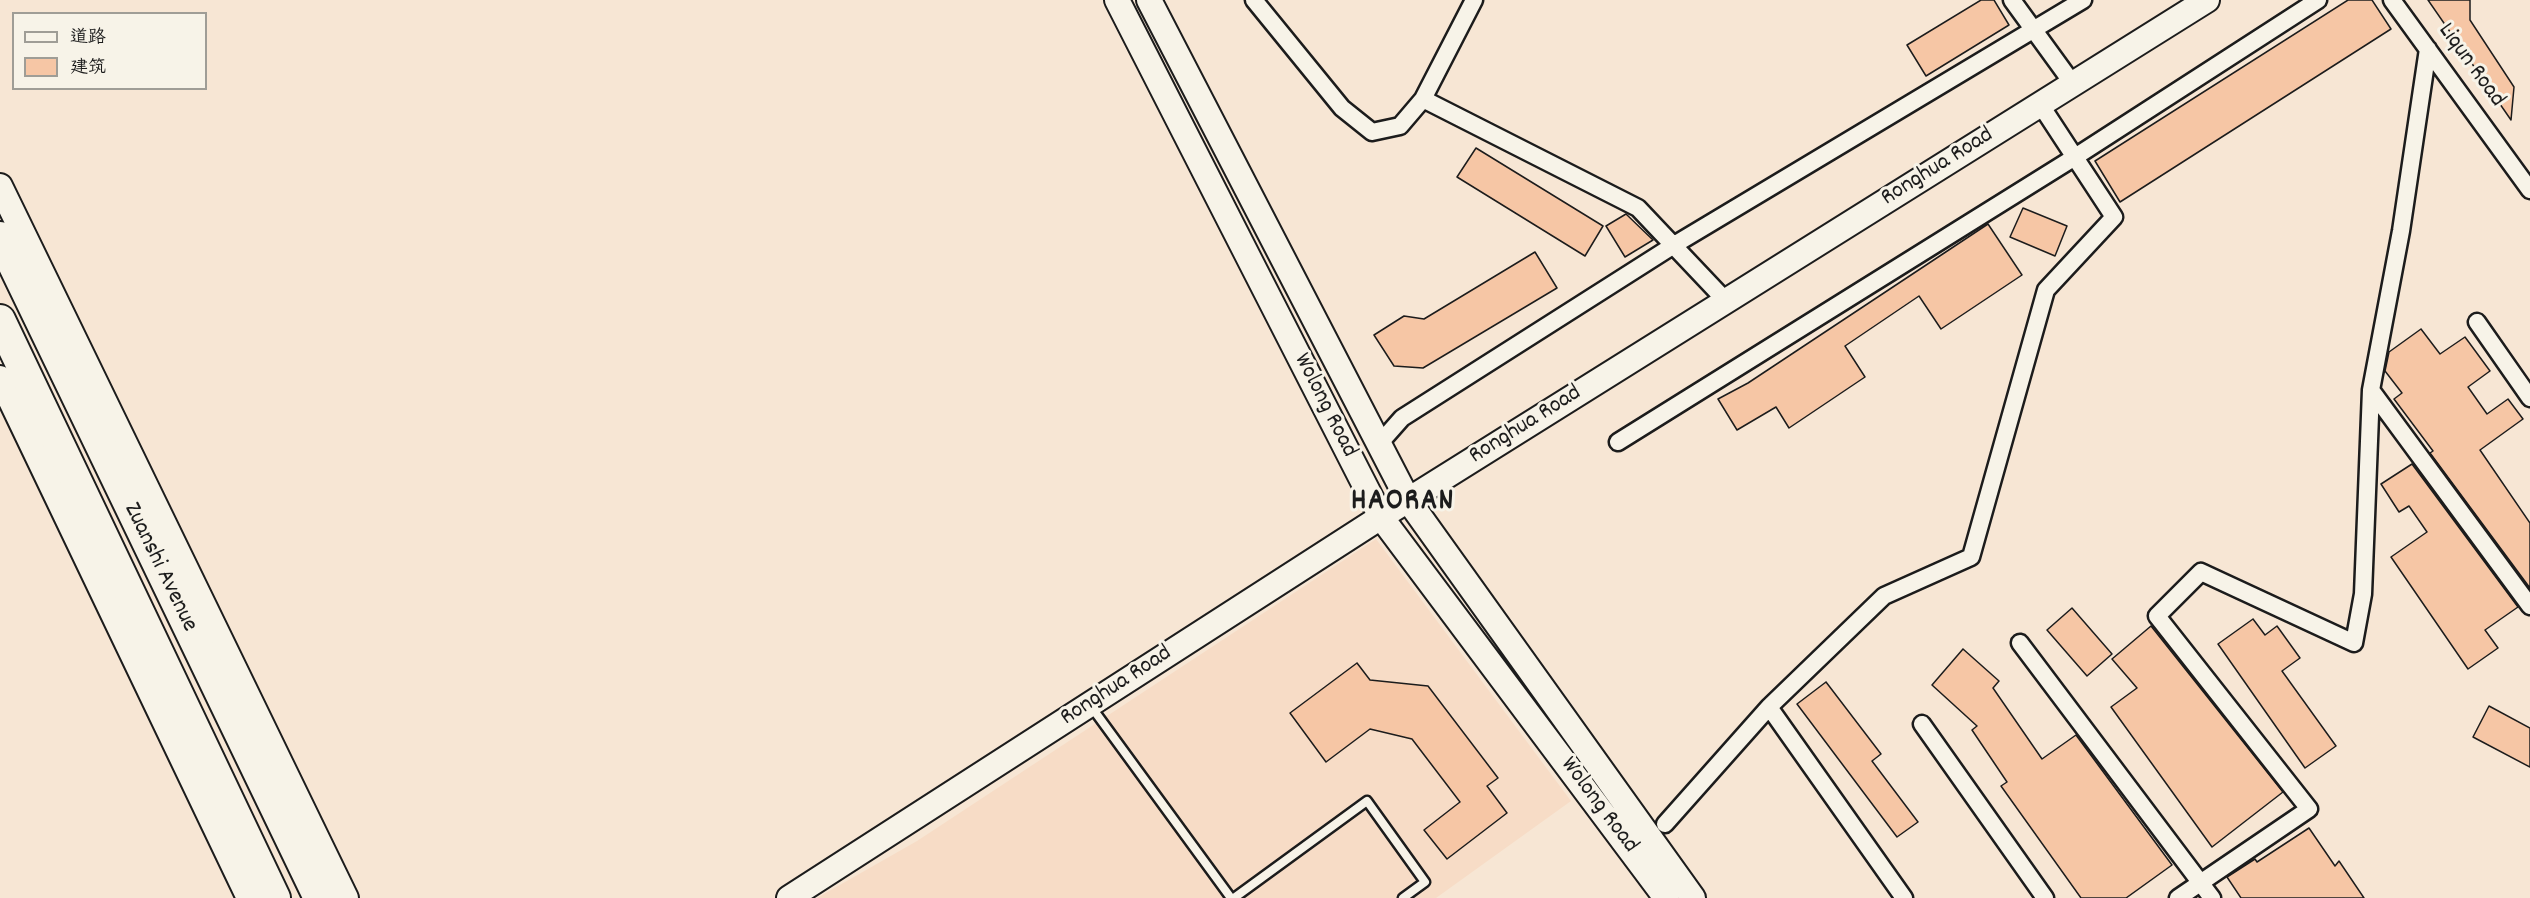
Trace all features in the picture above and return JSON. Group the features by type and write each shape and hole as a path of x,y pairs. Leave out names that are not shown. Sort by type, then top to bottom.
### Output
{"highway":[{"name":"Zuanshi Avenue","path":"13,248 319,898"},
{"name":"Zuanshi Avenue","path":"1,324 134,628 224,792 275,898"}],"main road":[{"name":"Wolong Road","path":"1117,0 1381,517 1666,898"},
{"name":"Wolong Road","path":"1149,0 1408,500 1693,898"},
{"name":"Ronghua Road","path":"789,898 1381,517 2207,0"},
{"path":"0,186 13,248 346,898"},
{"path":"0,378 134,628 249,898"},
{"path":"224,792 250,879 249,898"}],"street":[{"path":"1254,0 1342,108 1372,132 1400,126 1423,99 1474,0"},
{"path":"2012,0 2073,84"},
{"path":"1379,444 1401,418 1674,246 2083,0"},
{"path":"1618,442 2075,157 2318,0"},
{"name":"Liqun Road","path":"2392,0 2530,190"},
{"path":"2178,898 2309,808 2157,616 2201,572 2354,643 2363,594 2371,390 2401,231 2428,49"},
{"path":"1423,99 1638,208 1726,301"},
{"path":"1665,824 1769,707 1884,596 1971,557 2046,290 2114,218 2040,104"},
{"path":"2477,322 2530,398"},
{"path":"2371,390 2530,606"},
{"path":"2020,643 2212,898"},
{"path":"1769,707 1905,898"},
{"path":"1922,724 2045,898"}],"lane":[{"path":"1089,705 1232,898 1367,801 1425,882 1403,898"}],"shaded area":[{"path":"1376,539 1571,801 1436,898 817,898 917,841"}],"building":[{"path":"1981,0 1994,0 2009,25 1926,76 1907,45"},
{"path":"2348,0 2372,0 2391,29 2120,202 2095,161"},
{"path":"2428,0 2470,0 2470,20 2514,87 2511,120"},
{"path":"1476,148 1603,226 1585,256 1457,177"},
{"path":"2023,208 2067,226 2055,256 2010,237"},
{"path":"1626,214 1653,240 1625,257 1606,226"},
{"path":"1988,224 2022,275 1941,329 1919,296 1845,346 1865,377 1789,428 1776,407 1737,430 1718,399 1748,383"},
{"path":"1535,252 1557,288 1423,368 1394,366 1374,335 1404,316 1424,319"},
{"path":"2421,329 2440,354 2465,337 2490,371 2468,387 2487,414 2508,399 2523,419 2480,450 2530,523 2530,588 2430,453 2433,451 2394,399 2402,393 2385,371 2389,352"},
{"path":"2412,464 2518,607 2485,630 2498,648 2468,669 2391,557 2427,532 2409,506 2399,512 2381,484"},
{"path":"2072,608 2112,654 2087,676 2047,630"},
{"path":"2253,619 2265,635 2277,626 2300,658 2282,671 2336,746 2305,768 2218,644"},
{"path":"2151,626 2283,792 2212,847 2111,707 2137,688 2112,659"},
{"path":"1963,649 1999,681 1993,688 2042,759 2076,735 2172,865 2126,898 2081,898 2001,786 2007,782 1972,730 1977,726 1932,685"},
{"path":"1357,663 1370,680 1428,686 1498,778 1487,786 1507,813 1447,859 1424,830 1460,802 1412,739 1370,729 1326,762 1290,713"},
{"path":"1826,682 1881,754 1872,761 1918,822 1897,837 1797,704"},
{"path":"2489,706 2530,728 2530,767 2473,737"},
{"path":"2309,828 2335,866 2339,861 2364,898 2241,898 2227,877 2255,859 2257,862"}],"district":[{"name":"HAORAN","path":"1403,504"}]}
